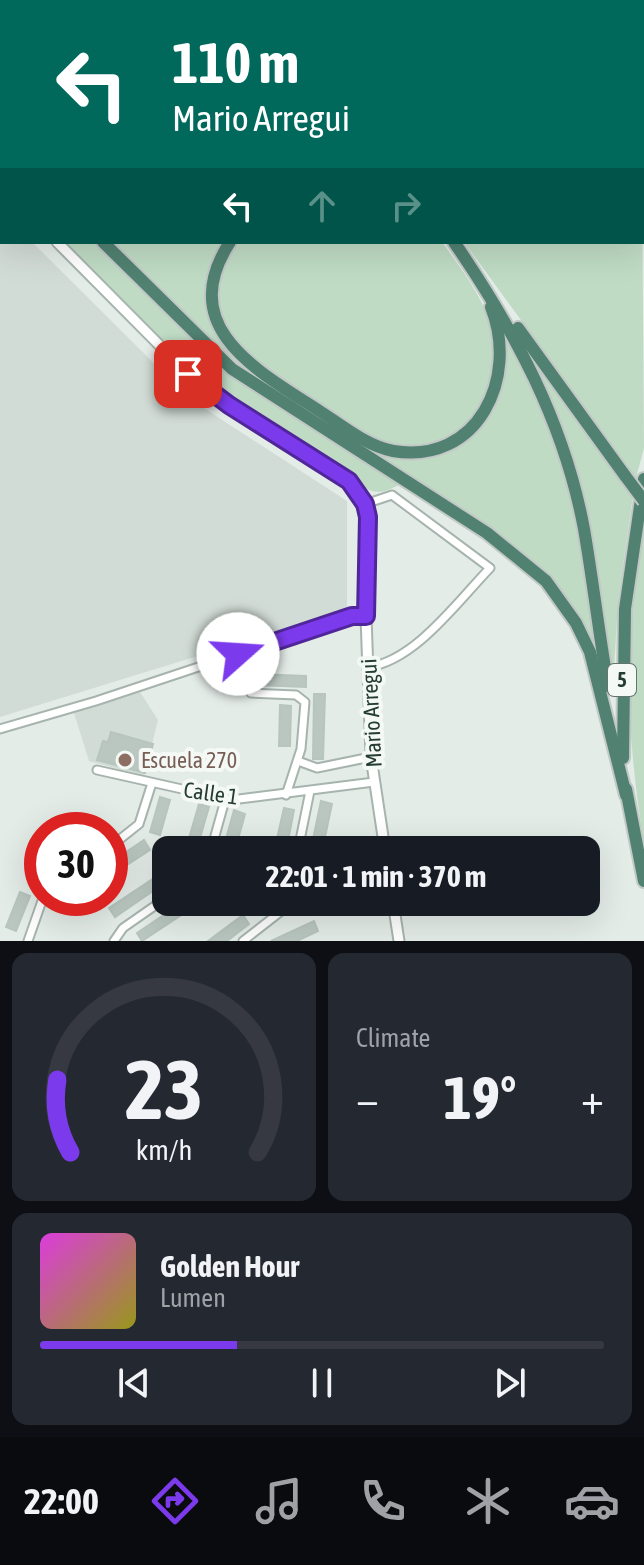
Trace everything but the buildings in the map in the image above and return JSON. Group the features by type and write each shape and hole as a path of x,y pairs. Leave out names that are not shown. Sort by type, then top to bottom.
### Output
{"highway":[{"path":"105,244 232,369 487,533 546,581 576,623 590,652 626,795"},
{"path":"229,244 219,261 212,290 218,324 234,352 262,374 349,430 391,451 418,452 447,444 469,431 488,407 497,385 500,360 495,317 477,275"},
{"path":"455,244 644,501"},
{"path":"477,275 517,340 562,444 584,528 626,795"},
{"name":"5","path":"644,479 628,568 622,645 626,795 644,881"}],"street":[{"path":"59,244 197,383 342,476 365,504 392,495 490,568 411,648 391,662 368,667"},
{"name":"Mario Arregui","path":"365,504 369,529 366,616 371,757 383,836"},
{"path":"0,729 96,701 352,616 366,616"},
{"path":"251,693 303,698 298,761 286,795"},
{"path":"298,761 317,768 371,757"},
{"name":"Calle 1","path":"97,770 225,800 374,782"},
{"path":"128,833 139,824 152,783"},
{"path":"301,836 310,791"},
{"path":"215,836 225,800"},
{"path":"114,941 123,928 152,908"},
{"path":"28,941 37,916"},
{"path":"243,941 275,916"},
{"path":"395,916 399,941"}],"shaded area":[{"path":"0,244 34,244 190,399 347,501 347,610 0,717"},
{"path":"140,692 158,720 144,776 89,761 74,713"}],"green space":[{"path":"66,244 99,244 221,366 400,484 379,492 367,489 203,380"},
{"path":"114,244 222,244 212,272 210,303 218,332 235,360 406,456 460,439 486,422 494,411 502,385 500,333 505,332 526,370 542,409 568,490 599,657 595,657 550,581 525,556 230,361"},
{"path":"235,244 443,244 473,287 491,325 495,360 492,382 484,401 472,418 439,441 418,446 396,446 376,440 274,374 236,341 224,321 219,298 222,272"},
{"path":"465,244 642,244 644,448 636,478"},
{"path":"514,328 633,496 618,601 613,687 590,543"},
{"path":"644,521 644,843 631,741 629,672 632,603"}],"place":[{"name":"Escuela 270","path":"125,760"}],"route":[{"path":"188,374 229,405 349,481 360,494 368,517 366,616 352,616 238,654"}]}
